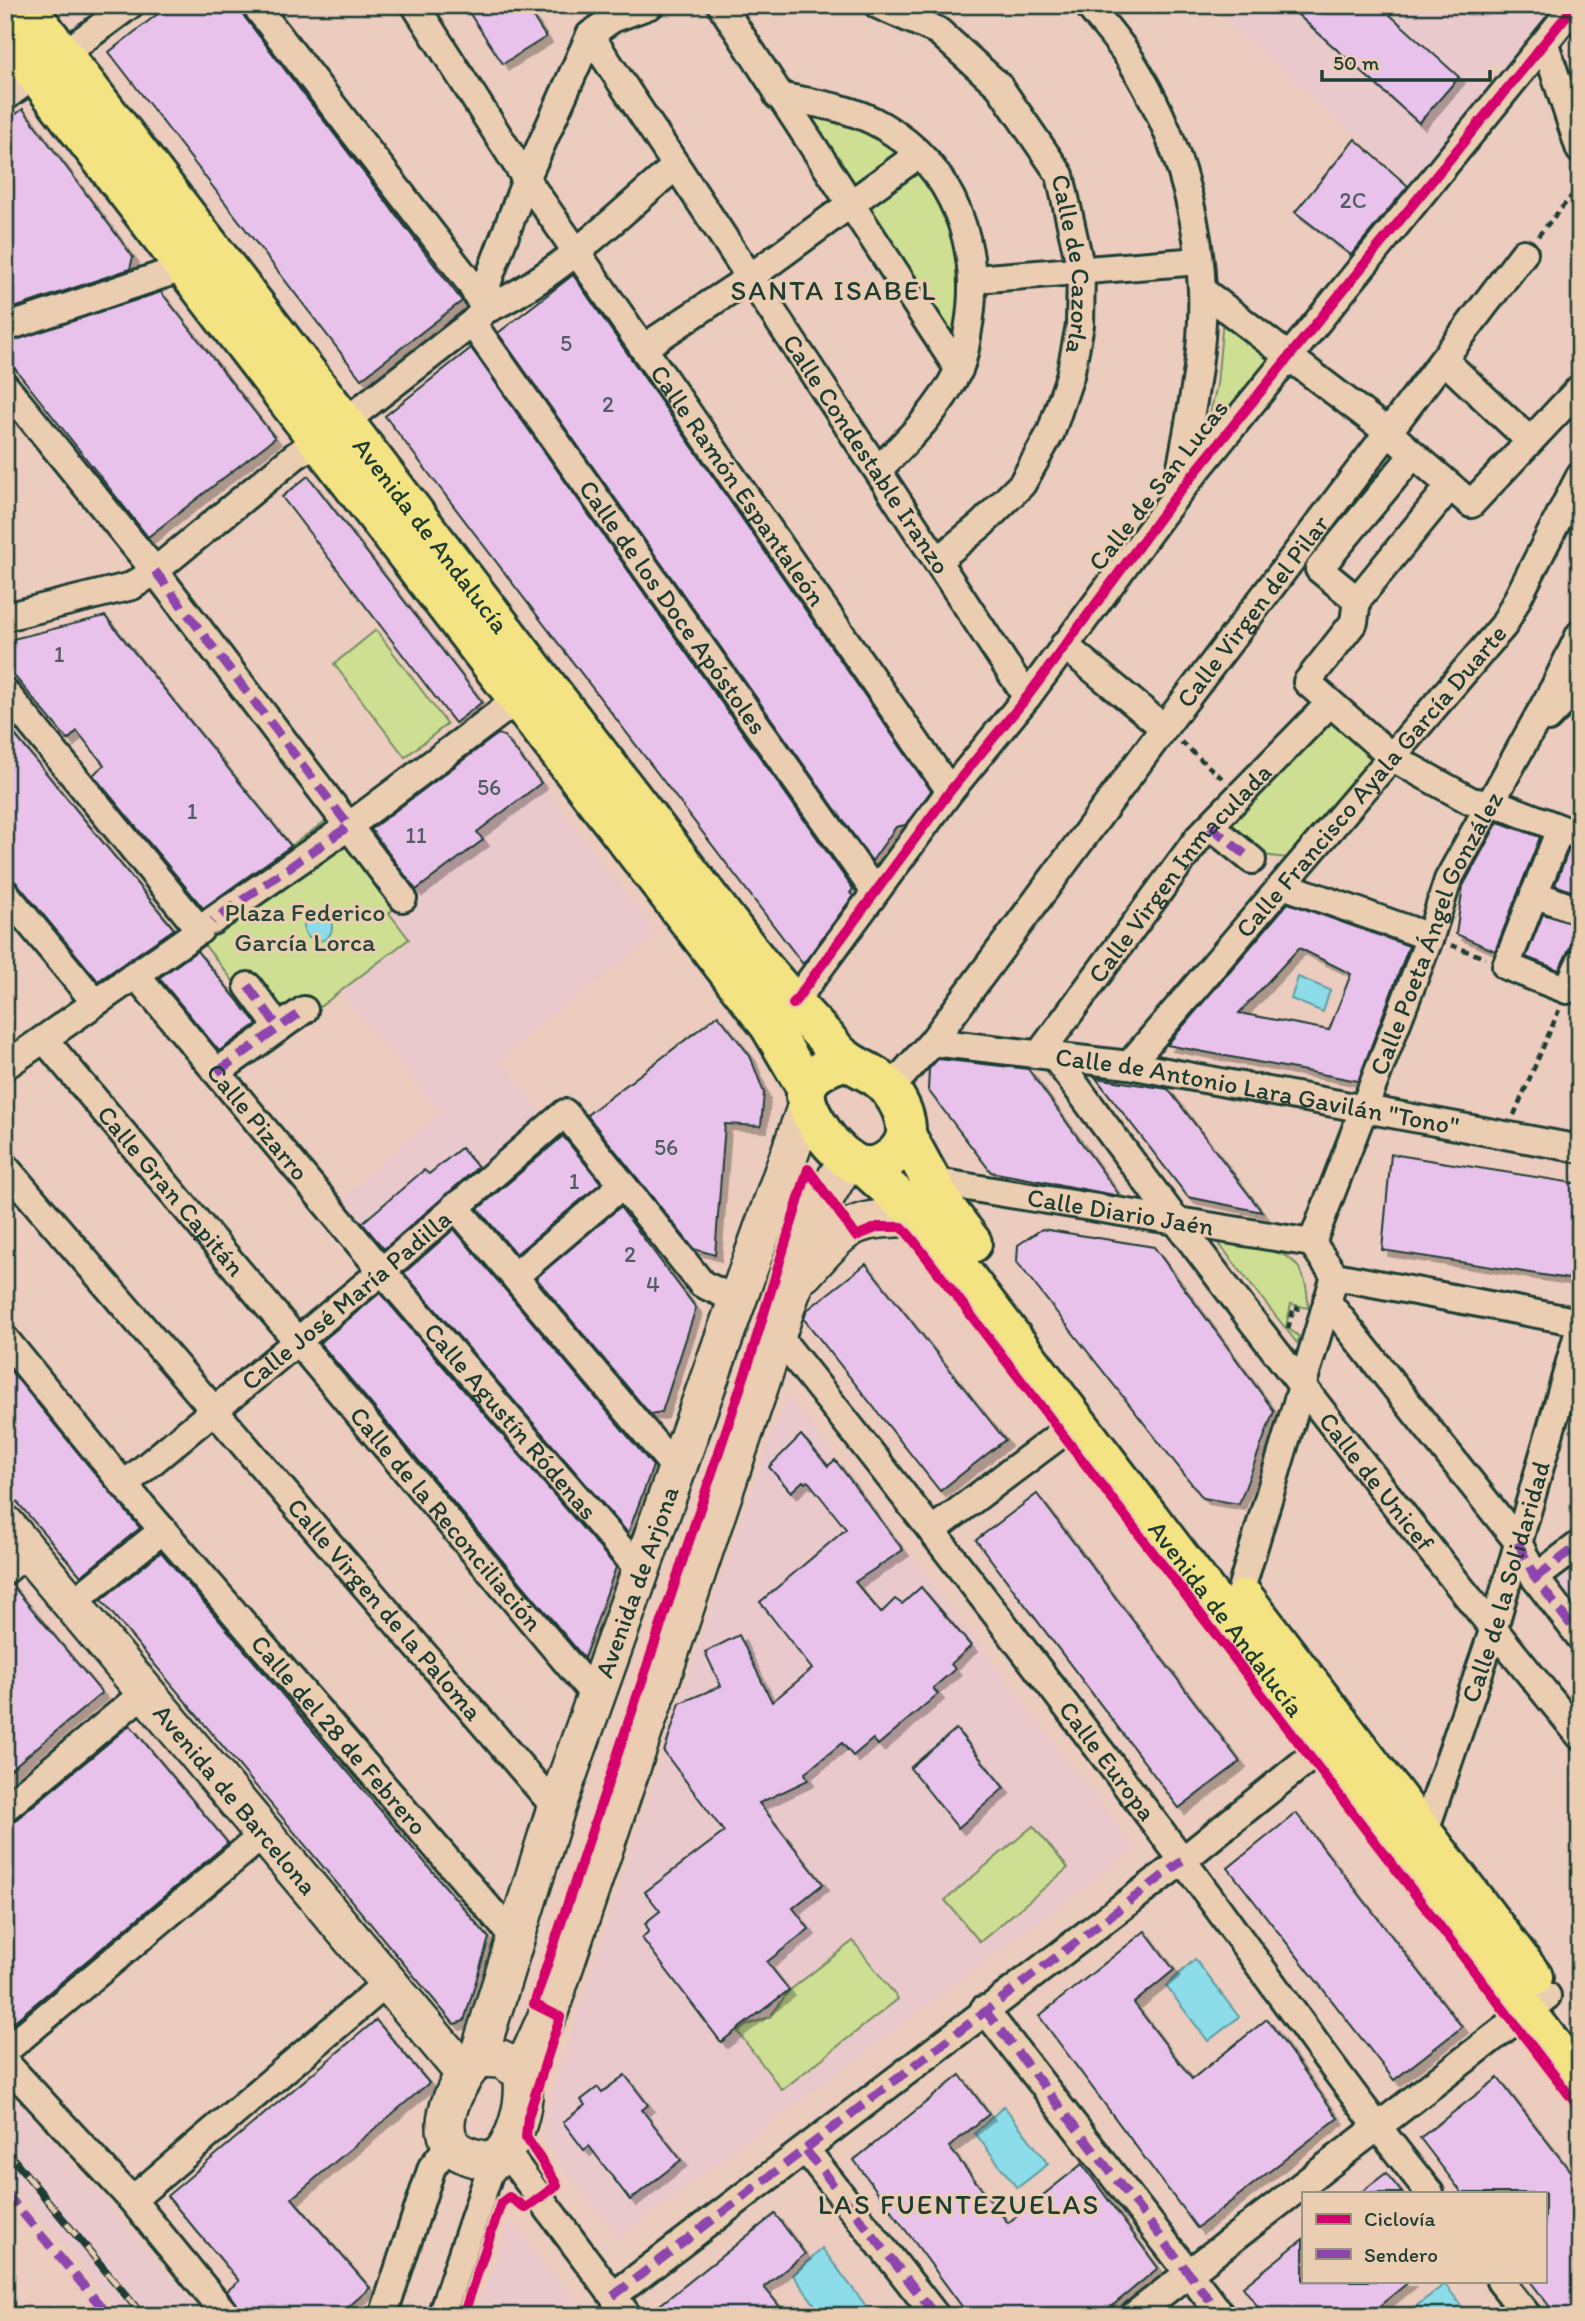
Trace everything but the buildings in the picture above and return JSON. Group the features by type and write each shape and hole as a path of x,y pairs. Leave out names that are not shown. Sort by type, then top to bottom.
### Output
{"main road":[{"name":"Avenida de Andalucía","path":"25,5 50,66 183,268 330,432 517,701 770,1026 806,1098"},
{"name":"Avenida de Andalucía","path":"5,34 50,66 330,432 793,1004 846,1060"},
{"path":"846,1060 875,1074 890,1089 903,1111 906,1135 897,1153 883,1163 856,1162 830,1142 806,1098 822,1068 846,1060"},
{"name":"Avenida de Andalucía","path":"906,1135 945,1208 1425,1831 1536,2003 1580,2082"},
{"name":"Avenida de Andalucía","path":"856,1162 920,1217 1324,1746 1536,2003 1580,2038"}],"street":[{"path":"5,96 50,66 130,5"},
{"name":"Calle de los Doce Apóstoles","path":"255,5 470,284 479,317 876,892"},
{"name":"Calle Ramón Espantaleón","path":"415,5 526,179 950,791"},
{"path":"479,317 488,281 526,179 590,35 608,12 650,5"},
{"path":"721,5 959,370"},
{"name":"Calle de Cazorla","path":"878,5 938,31 999,86 1060,175 1081,271 1080,324 1070,376 1051,432 1022,484 982,524 937,561"},
{"path":"1088,5 1133,62 1158,110 1178,160 1199,261 1203,291 1198,360 1175,497"},
{"name":"Calle de San Lucas","path":"793,1004 950,791 1027,697 1175,497 1575,5"},
{"name":"Calle Condestable Iranzo","path":"590,35 1027,697"},
{"path":"1545,44 1580,150"},
{"path":"778,96 832,106 867,118 906,141 953,200 975,279 974,299 959,370 926,421 878,470"},
{"path":"643,348 749,278 919,154"},
{"path":"5,617 132,586 155,571 295,456 479,317 509,300 575,250 676,166"},
{"name":"Calle Virgen del Pilar","path":"890,1089 932,1042 1164,727 1524,253"},
{"path":"975,279 1199,261"},
{"path":"5,328 183,268"},
{"path":"1203,291 1389,433 1471,504 1577,393"},
{"path":"1444,360 1530,440"},
{"path":"5,386 155,571 404,898"},
{"path":"1356,600 1319,569 1413,454"},
{"name":"Calle Francisco Ayala García Duarte","path":"1129,1065 1504,625 1580,476"},
{"path":"1450,486 1356,600 1354,622 1307,682 1393,758 1471,801 1491,802 1570,833 1534,894 1506,966 1567,990 1580,962"},
{"name":"Calle Poeta Ángel González","path":"1312,1243 1430,937 1448,880 1580,634"},
{"path":"1064,645 1164,727"},
{"path":"1524,741 1580,685"},
{"path":"5,692 206,926"},
{"path":"5,1066 349,825 517,701"},
{"name":"Calle Virgen Inmaculada","path":"1047,1054 1210,826 1329,704"},
{"path":"1210,826 1252,860"},
{"path":"1283,885 1430,937"},
{"path":"5,893 95,1002"},
{"path":"1534,894 1580,911"},
{"name":"Calle Pizarro","path":"135,974 382,1271"},
{"path":"248,986 279,1028"},
{"path":"217,1072 304,1010"},
{"name":"Calle Gran Capitán","path":"44,1039 297,1342"},
{"name":"Calle de Antonio Lara Gavilán \"Tono\"","path":"932,1042 1129,1065 1580,1149"},
{"name":"Calle de Unicef","path":"1047,1054 1154,1194 1179,1222 1300,1384 1493,1631 1579,1735"},
{"name":"Avenida de Arjona","path":"471,2065 516,1940 556,1808 806,1098"},
{"name":"Calle José María Padilla","path":"124,1485 382,1271 565,1113 622,1185"},
{"name":"Avenida de Arjona","path":"522,2072 549,2012 820,1206 856,1162"},
{"name":"Calle Virgen de la Paloma","path":"5,1167 556,1808"},
{"name":"Calle Diario Jaén","path":"931,1181 1312,1243"},
{"path":"514,1276 622,1185 702,1284 737,1300"},
{"path":"455,1206 676,1469"},
{"path":"796,1282 842,1231 867,1219 920,1217"},
{"path":"1312,1243 1331,1288 1518,1542 1535,1578 1580,1637"},
{"name":"Calle Agustín Ródenas","path":"382,1271 640,1571"},
{"path":"1240,1593 1300,1384 1331,1288"},
{"path":"1331,1288 1580,1325"},
{"name":"Calle de la Solidaridad","path":"1425,1831 1493,1631 1580,1325"},
{"name":"Calle Europa","path":"777,1335 933,1530 1182,1861 1376,2126 1429,2192"},
{"name":"Calle del 28 de Febrero","path":"5,1339 124,1485 516,1940"},
{"name":"Calle de la Reconciliación","path":"297,1342 595,1696"},
{"path":"933,1530 1077,1422"},
{"path":"70,1605 163,1530"},
{"path":"1535,1578 1580,1544"},
{"name":"Avenida de Barcelona","path":"13,1549 70,1605 388,1982 471,2065"},
{"path":"5,1808 145,1692"},
{"path":"500,2157 621,2306 806,2150 984,2009 1182,1861 1324,1746"},
{"path":"5,2051 264,1834"},
{"path":"132,2200 388,1982"},
{"path":"1133,2316 1536,2003"},
{"path":"984,2009 1222,2316"},
{"path":"441,2316 522,2105 525,2087 522,2072 501,2059 471,2065 445,2127 450,2144 471,2158 500,2157"},
{"path":"5,2062 132,2200 227,2316"},
{"path":"383,2316 432,2167 450,2144"},
{"path":"806,2150 936,2316"},
{"path":"1501,2282 1528,2316"}],"path":[{"path":"1524,253 1580,186"},
{"path":"1164,727 1241,794"},
{"path":"1430,937 1506,966"},
{"path":"1506,1134 1567,990"}],"shaded area":[{"path":"1226,5 1554,5 1513,57 1503,65 1493,63 1483,77 1487,85 1486,93 1414,187 1228,23"},
{"path":"541,783 657,935 526,1035 500,1062 543,1114 484,1162 386,1253 339,1201 440,1112 340,992 409,939 389,912 482,840 477,832"},
{"path":"787,1394 1135,1849 618,2238 544,2140 544,2117 719,1585"},
{"path":"1580,1559 1580,1616 1553,1580"},
{"path":"5,2087 204,2316 123,2316 5,2175"},
{"path":"510,2220 585,2316 475,2316"}],"green space":[{"path":"810,108 879,136 902,154 849,203 795,110"},
{"path":"921,171 947,219 960,263 961,308 954,363 867,205"},
{"path":"1223,319 1270,358 1271,364 1203,444 1217,385"},
{"path":"376,630 447,724 405,757 334,664"},
{"path":"1327,712 1374,751 1375,764 1287,858 1255,854 1223,825"},
{"name":"Plaza Federico García Lorca","path":"327,820 395,908 389,913 409,939 279,1038 202,942 220,928 204,909"},
{"path":"1222,1242 1271,1251 1294,1262 1302,1273 1308,1308 1291,1304 1286,1327 1300,1337 1297,1343 1220,1245"},
{"path":"1033,1826 1068,1868 980,1942 945,1900"},
{"path":"853,1941 898,1999 782,2090 738,2032 747,2025 770,2017 789,1991"}],"water":[{"path":"318,913 328,917 332,927 328,937 318,941 308,937 304,927 308,917"},
{"path":"1298,977 1330,990 1323,1012 1291,999"},
{"path":"1195,1959 1239,2017 1208,2041 1166,1986"},
{"path":"1004,2106 1048,2164 1017,2188 975,2133"},
{"path":"822,2248 866,2306 854,2316 823,2316 793,2275"},
{"path":"1445,2284 1469,2316 1409,2316 1407,2313"}],"railway":[{"path":"5,2149 143,2316"}],"marked path":[{"path":"155,571 349,826 212,921"},
{"path":"1210,826 1252,860"},
{"path":"248,986 279,1028"},
{"path":"217,1072 304,1010"},
{"path":"1518,1542 1535,1578 1580,1637"},
{"path":"1535,1578 1580,1544"},
{"path":"613,2296 1182,1861"},
{"path":"984,2009 1222,2316"},
{"path":"806,2150 936,2316"},
{"path":"5,2192 109,2316"}],"cycle path":[{"path":"793,1004 950,791 1027,697 1175,497 1575,5"},
{"path":"463,2316 501,2203 509,2197 526,2208 557,2185 526,2137 528,2117 560,2017 534,2004 751,1356 808,1169 856,1236 878,1227 902,1227 914,1241 1580,2109"}],"district":[{"name":"SANTA ISABEL","path":"834,290"},
{"name":"LAS FUENTEZUELAS","path":"959,2204"}]}
